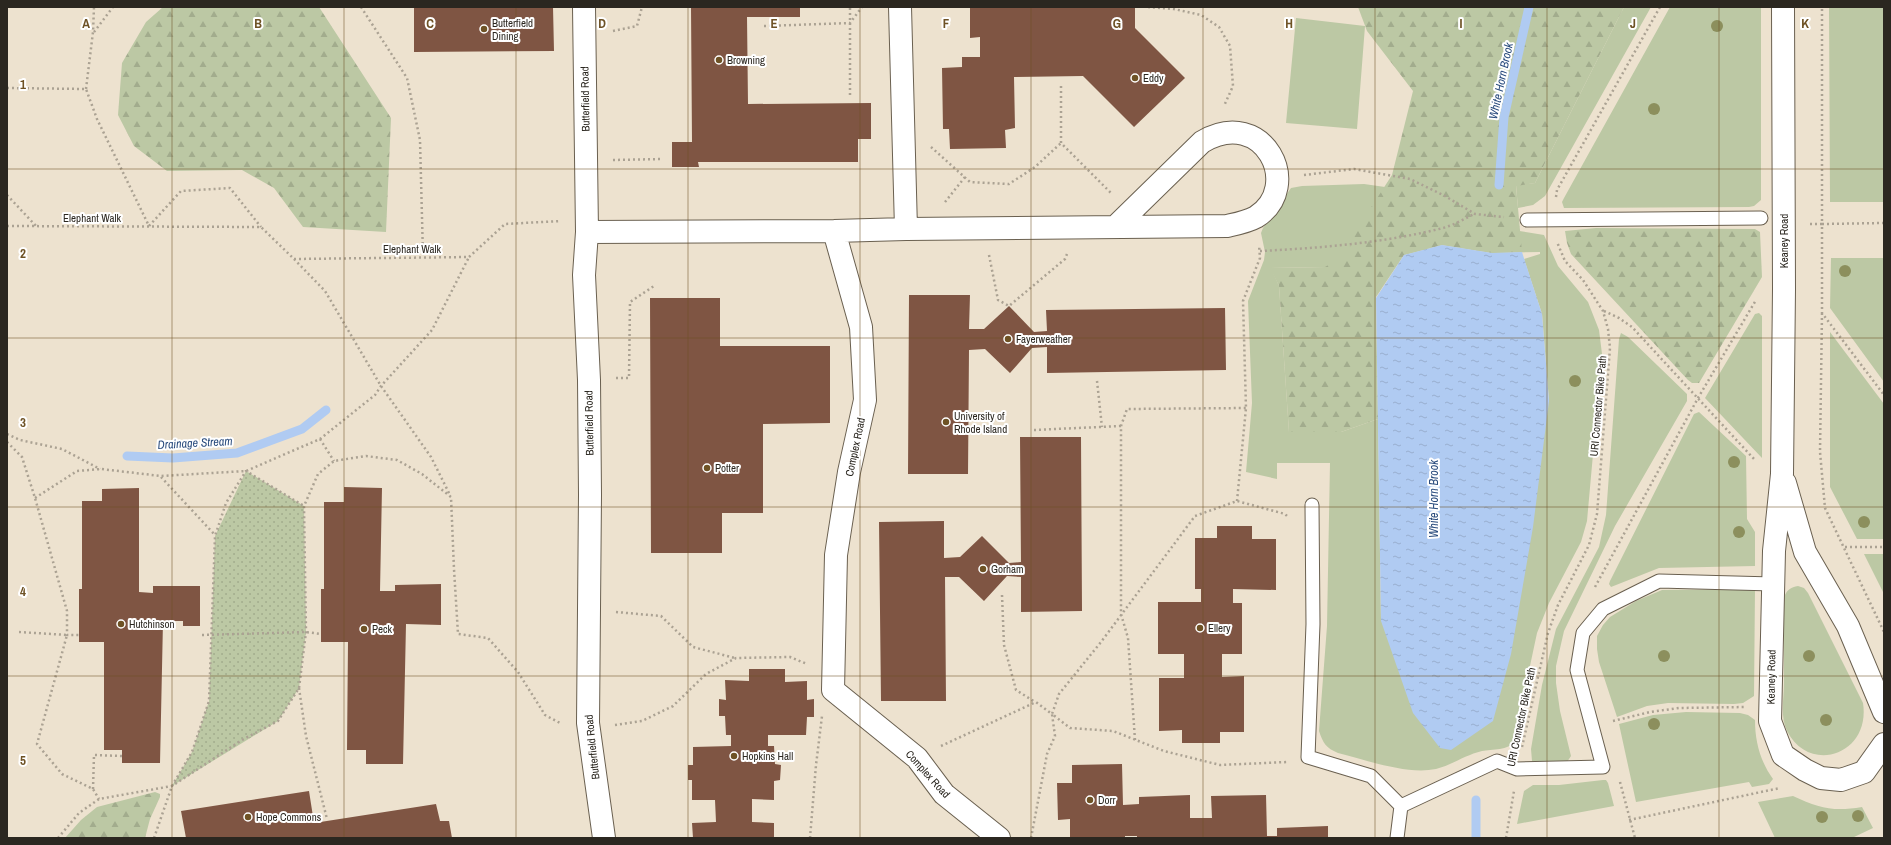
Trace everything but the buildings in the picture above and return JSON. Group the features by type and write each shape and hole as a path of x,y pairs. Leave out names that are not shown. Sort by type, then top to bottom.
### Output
{"street":[{"name":"Butterfield Road","path":"584,7 587,232 584,275 589,380 590,488 588,723 604,838"},
{"path":"900,7 906,228"},
{"name":"Keaney Road","path":"1783,7 1784,289 1782,474 1774,551 1770,721 1783,755 1805,770 1821,778 1841,780 1864,772 1884,744"},
{"path":"587,232 834,231 906,228 983,228 1081,227 1115,227 1227,226 1256,217 1268,206 1275,193 1278,178 1275,163 1268,150 1257,139 1243,133 1227,132 1213,135 1202,142 1115,227"},
{"name":"Complex Road","path":"834,231 861,328 865,400 849,472 836,555 834,690 917,758 944,794 999,838"},
{"name":"Keaney Road","path":"1782,474 1806,552 1848,626 1884,712"}],"lane":[{"path":"1527,220 1761,218"},
{"path":"1312,505 1313,624 1308,757 1371,776 1401,806"},
{"path":"1401,806 1497,761 1517,769 1603,767 1577,670 1583,633 1603,609 1659,581 1773,584"},
{"path":"1397,838 1401,806"}],"path":[{"path":"94,7 94,32 86,89 97,119 149,226 181,192 230,188 261,227 294,258 325,291 381,386 431,457 451,498 458,634 488,638 518,672 545,715 563,724 588,723 615,726 642,721 673,706 706,674 736,658"},
{"path":"94,32 113,7"},
{"path":"361,7 407,78 420,140 423,256"},
{"path":"613,31 637,26 642,7"},
{"path":"850,7 850,95"},
{"path":"764,26 850,22 862,7"},
{"path":"1148,7 1174,9 1201,15 1218,27 1230,46 1233,86 1213,135"},
{"path":"1549,220 1558,190 1660,7"},
{"path":"1822,7 1821,474 1825,508 1845,547 1884,632"},
{"path":"1061,86 1061,143 1130,212"},
{"path":"7,88 86,89"},
{"path":"930,146 970,182 1009,184 1035,167 1061,143"},
{"path":"611,160 663,159"},
{"path":"1278,178 1354,169 1410,179 1445,196 1475,214 1527,220"},
{"path":"942,205 965,177"},
{"path":"7,195 36,226"},
{"path":"1260,251 1364,241 1444,228 1475,214"},
{"path":"1236,501 1246,408 1244,301 1260,258 1256,217"},
{"name":"URI Connector Bike Path","path":"1506,838 1517,769 1548,633 1558,605 1589,545 1597,514 1610,348 1608,329 1603,311 1583,280 1565,261 1549,220"},
{"path":"35,498 77,471 101,469 161,476 246,472 320,439 375,395 381,386 432,330 469,257 505,224 562,221"},
{"path":"1822,224 1884,223"},
{"name":"Elephant Walk","path":"7,226 261,227"},
{"path":"983,228 998,300 1009,306 1065,259 1081,227"},
{"name":"Elephant Walk","path":"294,258 423,256 469,257"},
{"path":"609,377 629,378 630,302 654,286"},
{"path":"1603,609 1595,589 1698,398 1762,290 1784,289"},
{"path":"1822,313 1884,395"},
{"path":"1097,381 1102,427"},
{"path":"1135,740 1128,638 1121,614 1121,426 1126,409 1246,408"},
{"path":"1034,430 1121,426"},
{"path":"7,434 20,440 62,449 101,469"},
{"path":"320,439 334,461"},
{"path":"7,442 22,457 67,611 67,635 37,744 62,774 93,789"},
{"path":"327,819 306,736 299,688 306,632 304,506 318,474 334,461 366,456 397,460 422,474 451,498"},
{"path":"246,472 304,506"},
{"path":"154,838 172,786 192,752 209,701 215,536 226,503 246,472"},
{"path":"161,476 215,536"},
{"path":"1031,838 1046,754 1055,736 1052,714 1059,694 1195,516 1236,501 1285,514 1312,544"},
{"path":"1845,547 1884,546"},
{"path":"1002,595 1004,645 1016,690 1036,702 1070,728 1113,731 1164,751 1220,765 1299,762 1308,757"},
{"path":"613,612 661,616 694,647 736,658 790,657 819,670 834,690 823,706 810,838"},
{"path":"19,632 79,635"},
{"path":"202,635 306,632 321,634"},
{"path":"58,838 79,813 99,799 172,786 242,740 278,720 299,688"},
{"path":"917,758 1036,702"},
{"path":"1592,727 1650,712 1678,708 1752,707"},
{"path":"99,799 93,789 94,755 122,756"},
{"path":"1603,767 1620,780 1635,838"},
{"path":"1630,820 1780,788"}],"green space":[{"path":"163,7 319,7 391,118 386,232 303,227 274,188 242,170 167,171 134,146 118,115 122,63 146,22"},
{"path":"1358,7 1624,7 1535,183 1516,186 1522,252 1492,253 1442,245 1404,255 1376,297 1378,419 1341,432 1289,432 1279,286 1270,268 1325,267 1349,252 1354,224 1361,223 1392,175 1413,91 1367,31"},
{"path":"1624,7 1651,7 1545,196 1533,205 1518,208 1516,185 1535,183"},
{"path":"1670,7 1761,7 1761,200 1754,206 1749,207 1564,208 1562,202 1564,198"},
{"path":"1829,7 1884,7 1884,202 1830,202"},
{"path":"1296,18 1365,26 1357,129 1286,123"},
{"path":"1364,184 1392,188 1513,230 1544,235 1558,266 1588,302 1599,330 1602,354 1587,521 1581,542 1549,603 1537,633 1514,741 1512,744 1504,748 1482,751 1436,769 1412,770 1387,766 1338,753 1328,747 1324,742 1319,731 1327,626 1330,463 1277,463 1277,479 1246,472 1252,403 1248,301 1264,260 1265,252 1261,233 1291,188 1302,186","holes":["1442,245 1492,253 1540,252 1540,254 1524,259 1542,314 1549,401 1381,621 1378,419 1341,432 1289,432 1279,286 1271,268 1326,267 1404,255"]},
{"path":"1596,228 1755,229 1760,232 1762,277 1699,383 1692,383 1688,380 1571,254 1565,231"},
{"path":"1831,258 1884,258 1884,382 1830,308"},
{"path":"1759,313 1762,316 1762,458 1705,398 1755,314"},
{"path":"1830,332 1884,404 1884,539 1857,539 1830,487"},
{"path":"1621,333 1628,337 1687,394 1687,401 1615,526 1564,631 1556,666 1556,683 1560,711 1571,756 1567,762 1536,763 1532,761 1531,749 1542,685 1556,629 1599,547 1606,515 1619,339"},
{"path":"1699,412 1746,456 1747,519 1755,532 1755,566 1659,568 1611,587 1609,584 1610,581 1694,414"},
{"path":"246,471 304,506 306,632 299,688 278,721 172,786 192,752 209,701 215,536"},
{"path":"1864,554 1884,554 1884,594"},
{"path":"1798,586 1804,588 1808,593 1863,703 1863,721 1858,736 1848,746 1836,753 1823,755 1809,752 1797,745 1785,726 1783,707 1784,598 1789,589"},
{"path":"1755,589 1754,696 1743,703 1734,704 1668,703 1647,706 1617,717 1599,662 1597,649 1597,636 1603,625 1610,617 1636,601 1662,590"},
{"path":"1686,712 1740,713 1748,715 1755,720 1759,751 1768,772 1773,779 1769,784 1752,787 1749,782 1636,802 1619,724 1653,715"},
{"path":"1606,780 1608,783 1614,806 1517,824 1524,791 1533,785 1559,785"},
{"path":"155,792 160,794 160,797 150,819 145,838 65,838 81,820 97,807"},
{"path":"1793,796 1826,808 1843,809 1862,807 1873,828 1852,838 1775,838 1758,802"}],"water":[{"path":"1442,245 1492,253 1522,252 1542,314 1549,401 1533,527 1511,654 1493,721 1451,750 1440,748 1413,713 1381,621 1376,298 1404,255"}],"waterway":[{"name":"White Horn Brook","path":"1499,185 1504,117 1529,7"},
{"name":"Drainage Stream","path":"127,456 173,458 237,453 302,429 326,410"},
{"name":"White Horn Brook","path":"1476,800 1476,838"}],"place":[{"name":"Butterfield Dining","path":"484,29"},
{"name":"Browning","path":"719,60"},
{"name":"Eddy","path":"1135,78"},
{"name":"Fayerweather","path":"1008,339"},
{"name":"University of Rhode Island","path":"946,422"},
{"name":"Potter","path":"707,468"},
{"name":"Gorham","path":"983,569"},
{"name":"Hutchinson","path":"121,624"},
{"name":"Ellery","path":"1200,628"},
{"name":"Peck","path":"364,629"},
{"name":"Hopkins Hall","path":"734,756"},
{"name":"Dorr","path":"1090,800"},
{"name":"Hope Commons","path":"248,817"}]}
